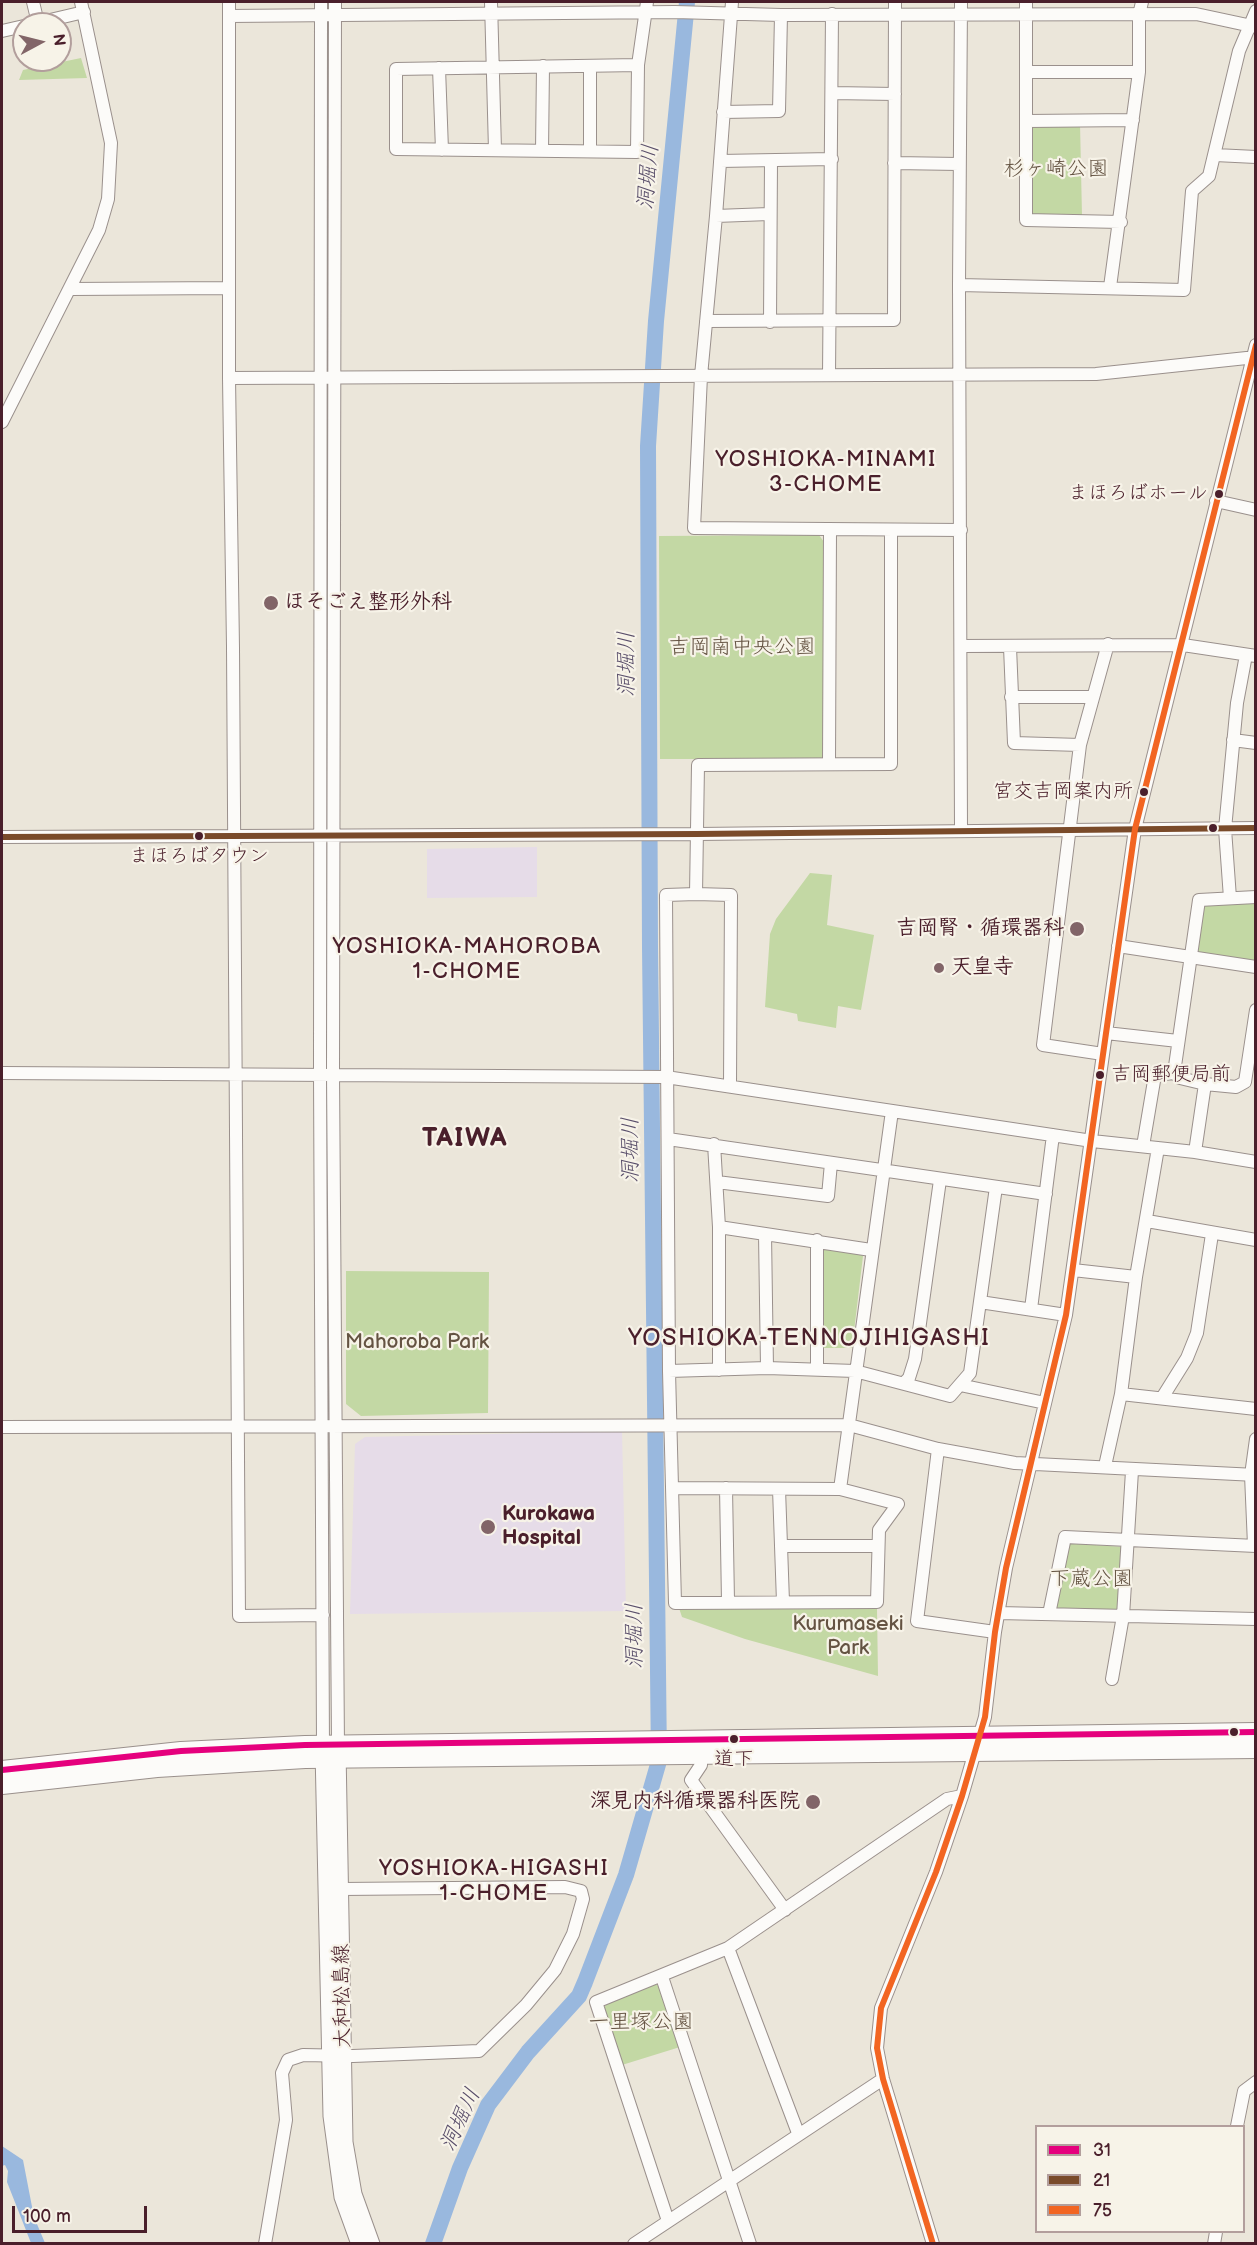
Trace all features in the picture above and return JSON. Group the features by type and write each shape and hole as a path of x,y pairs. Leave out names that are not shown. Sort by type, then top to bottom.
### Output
{"highway":[{"path":"666,1747 701,1754 1256,1732"},
{"path":"2,1770 181,1751 331,1752 977,1742 1256,1749"},
{"path":"2,1785 331,1752"}],"main road":[{"name":"大和松島線","path":"331,1752 341,1890 336,2056 331,2116 336,2171 350,2223 359,2244"},
{"name":"大和松島線","path":"331,1752 336,2056 348,2166 354,2194 372,2244"}],"street":[{"path":"229,2 229,378 235,837 239,1616 323,1615"},
{"path":"321,2 328,376"},
{"path":"331,1752 323,1615 323,1427 328,376 335,2"},
{"path":"491,2 495,150"},
{"path":"961,2 959,164 961,830"},
{"path":"1110,287 1121,222 1139,72 1139,15 1142,2"},
{"path":"2,422 99,230 108,199 111,174 108,123 83,7 68,12"},
{"path":"229,16 492,16 646,8 699,13 731,7 781,15 832,14 894,8 961,15 1025,7 1139,15 1196,14 1252,26"},
{"path":"731,7 716,216 701,376 694,528 961,530"},
{"path":"1025,7 1028,72 1026,220 1121,222"},
{"path":"638,65 396,69 396,149 638,152 638,65 646,8"},
{"path":"706,321 894,320 894,8"},
{"path":"959,285 1184,290 1192,191 1209,176 1220,123 1256,11"},
{"path":"829,375 832,14"},
{"path":"723,112 779,111 781,15"},
{"path":"542,151 543,66"},
{"path":"590,66 590,151"},
{"path":"439,68 442,150"},
{"path":"1028,72 1139,72"},
{"path":"832,93 895,94"},
{"path":"1027,122 1133,120"},
{"path":"1215,155 1256,157"},
{"path":"720,161 832,159"},
{"path":"770,322 771,161"},
{"path":"894,163 959,164"},
{"path":"716,216 769,214"},
{"path":"70,289 229,288"},
{"path":"229,378 1096,374 1254,353 1216,501 1183,645 1135,829 1066,1315 1031,1463 995,1632 985,1717 962,1796 936,1872 881,2008 878,2048 883,2079 933,2244"},
{"path":"1216,501 1256,510"},
{"path":"829,763 830,530"},
{"path":"696,894 698,765 891,764 891,530"},
{"path":"1103,1054 1043,1046 1080,745 1108,644"},
{"path":"961,646 1183,645 1251,656 1233,740 1225,828 1230,898"},
{"path":"1010,647 1014,743 1080,745"},
{"path":"1011,697 1092,697"},
{"path":"1233,740 1256,742"},
{"path":"2,837 632,835 1256,828"},
{"path":"673,1488 840,1489 898,1504 879,1530 877,1602 675,1603 669,1371 668,1139 661,1077 666,895 731,895 730,1085"},
{"path":"1174,1073 1199,900 1256,897"},
{"path":"1118,946 1256,967"},
{"path":"1143,1146 1155,1075 1174,1073 1180,1078 1205,1084 1236,1087 1245,1082 1256,1010"},
{"path":"1106,1033 1178,1041"},
{"path":"2,1073 661,1077 730,1085 1092,1141 1195,1152 1256,1162"},
{"path":"326,1074 337,1427 331,1752"},
{"path":"1195,1152 1205,1084"},
{"path":"840,1489 871,1250 892,1111"},
{"path":"1031,1309 1053,1135"},
{"path":"668,1139 1046,1194"},
{"path":"714,1144 718,1227 719,1370"},
{"path":"1105,1467 1121,1394 1136,1276 1148,1221 1158,1148"},
{"path":"717,1182 828,1196 831,1163"},
{"path":"904,1383 909,1378 915,1359 940,1180"},
{"path":"669,1371 767,1368 855,1371 950,1396 970,1373 996,1186"},
{"path":"1148,1221 1256,1240"},
{"path":"718,1227 817,1240 871,1250"},
{"path":"765,1234 767,1368"},
{"path":"1162,1398 1187,1358 1197,1334 1212,1234"},
{"path":"817,1240 818,1368"},
{"path":"1073,1270 1136,1276"},
{"path":"980,1302 1066,1315"},
{"path":"960,1385 1045,1403"},
{"path":"1121,1394 1256,1409"},
{"path":"2,1427 849,1425 938,1449 1015,1463 1105,1467 1132,1471 1253,1475"},
{"path":"1049,1614 1065,1537 1255,1546 1253,1475 1256,1439"},
{"path":"938,1449 917,1621 995,1632"},
{"path":"1112,1679 1123,1616 1130,1539 1132,1471"},
{"path":"726,1488 728,1601"},
{"path":"779,1489 783,1602"},
{"path":"782,1546 877,1546"},
{"path":"999,1613 1256,1619"},
{"path":"701,1754 701,1765 691,1780 785,1910"},
{"path":"668,2221 596,2002 729,1948 946,1798 962,1796"},
{"path":"265,2244 286,2120 284,2065 295,2056 479,2051 558,1972 582,1908 581,1891 575,1888 341,1890"},
{"path":"729,1948 798,2133"},
{"path":"662,1977 750,2244"},
{"path":"634,2244 798,2133 883,2079"},
{"path":"1237,2125 1244,2091 1256,2082"}],"shaded area":[{"path":"537,847 537,897 427,898 427,849"},
{"name":"Kurokawa Hospital","path":"622,1431 626,1611 350,1614 355,1444 365,1437"}],"green space":[{"path":"81,58 87,78 19,80 22,72 72,72 72,60"},
{"name":"杉ヶ崎公園","path":"1080,123 1082,216 1030,216 1031,124"},
{"name":"吉岡南中央公園","path":"819,535 824,542 825,755 820,759 660,759 659,536"},
{"path":"810,873 832,875 827,925 874,935 861,1010 838,1006 836,1028 798,1021 797,1014 765,1007 770,934 776,919"},
{"path":"1255,900 1255,963 1198,955 1194,949 1202,903"},
{"path":"824,1246 859,1251 863,1256 852,1348 821,1348 819,1251"},
{"name":"Mahoroba Park","path":"346,1271 489,1272 488,1413 361,1416 346,1404"},
{"name":"下蔵公園","path":"1067,1543 1124,1547 1120,1613 1054,1610"},
{"name":"Kurumaseki Park","path":"679,1608 877,1609 878,1676 745,1639 682,1617"},
{"name":"一里塚公園","path":"655,1984 662,1988 680,2047 622,2065 604,2007 608,2003"}],"water":[{"path":"2,2146 23,2160 34,2217 45,2243 31,2243 7,2182 8,2171 5,2165 2,2166"}],"waterway":[{"name":"洞堀川","path":"433,2244 460,2168 488,2105 528,2052 579,1996 626,1875 659,1761 650,947 648,446 656,321 687,2"}],"transit line":[{"name":"75","path":"933,2244 883,2079 877,2048 881,2008 936,1872 962,1796 985,1717 995,1632 1006,1568 1066,1315 1135,829 1256,345"},
{"name":"21","path":"2,837 697,834 1256,828"},
{"name":"31","path":"2,1770 181,1751 305,1745 1256,1732"}],"place":[{"name":"まほろばホール","path":"1219,494"},
{"name":"ほそごえ整形外科","path":"271,603"},
{"name":"宮交吉岡案内所","path":"1144,792"},
{"name":"まほろばタウン","path":"199,836"},
{"name":"吉岡腎・循環器科","path":"1077,929"},
{"name":"天皇寺","path":"939,968"},
{"name":"吉岡郵便局前","path":"1100,1075"},
{"name":"Kurokawa Hospital","path":"488,1527"},
{"name":"道下","path":"734,1739"},
{"name":"深見内科循環器科医院","path":"813,1802"}],"district":[{"name":"YOSHIOKA-MINAMI 3-CHOME","path":"826,473"},
{"name":"YOSHIOKA-MAHOROBA 1-CHOME","path":"467,960"},
{"name":"TAIWA","path":"465,1139"},
{"name":"YOSHIOKA-TENNOJIHIGASHI","path":"809,1339"},
{"name":"YOSHIOKA-HIGASHI 1-CHOME","path":"494,1882"}]}
